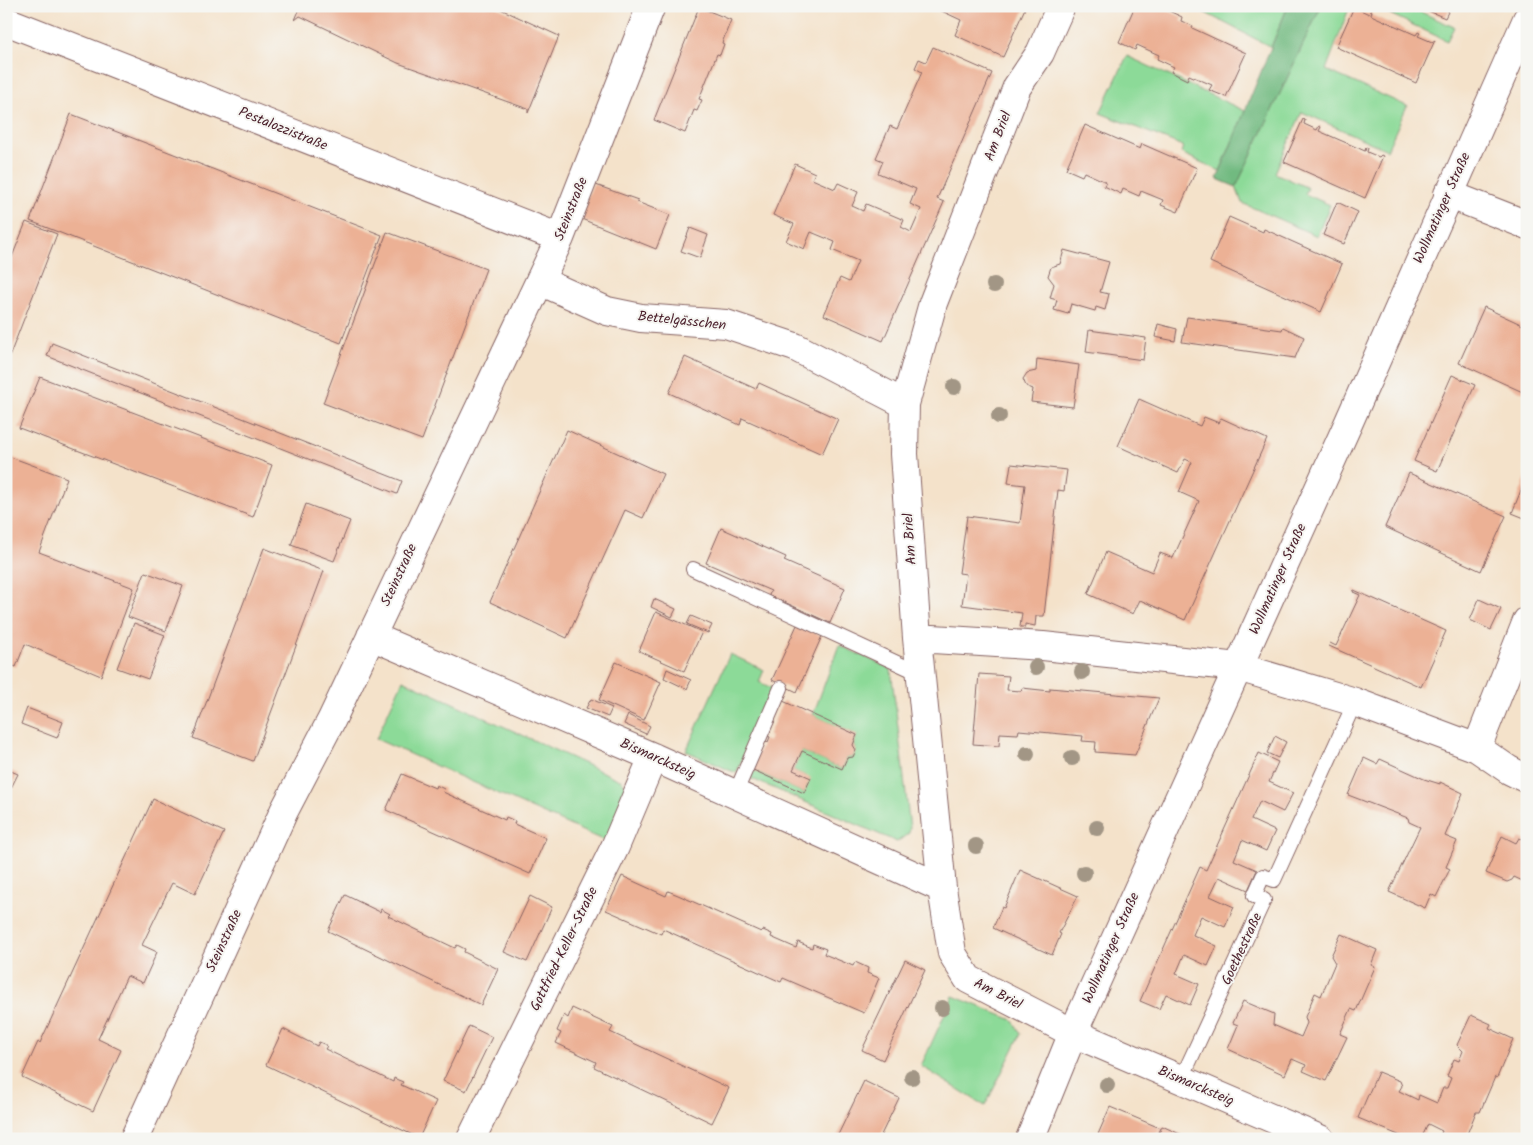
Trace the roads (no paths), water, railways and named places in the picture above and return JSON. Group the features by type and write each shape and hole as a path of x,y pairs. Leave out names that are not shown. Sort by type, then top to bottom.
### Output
{"street":[{"name":"Steinstraße","path":"134,1139 280,818 332,719 560,238 651,6"},
{"name":"Am Briel","path":"1061,6 1040,53 1017,87 933,303 904,404 904,454 917,638 942,888 952,953 968,980 1073,1033"},
{"name":"Wollmatinger Straße","path":"1030,1139 1073,1033 1527,19"},
{"name":"Pestalozzistraße","path":"6,21 560,238"},
{"path":"1448,194 1527,225"},
{"name":"Bettelgässchen","path":"540,281 607,311 641,318 726,324 778,341 795,347 904,404"},
{"path":"1477,748 1527,622"},
{"name":"Bismarcksteig","path":"371,636 652,757 942,888"},
{"path":"917,638 1042,646 1238,666 1355,702 1477,748 1509,770 1527,779"},
{"name":"Gottfried-Keller-Straße","path":"471,1139 615,847 652,757"},
{"name":"Bismarcksteig","path":"1073,1033 1320,1139"}],"lane":[{"path":"693,569 921,674"},
{"path":"734,794 781,688"},
{"name":"Goethestraße","path":"1181,1080 1264,900 1254,896 1263,876 1274,880 1355,702"}]}
